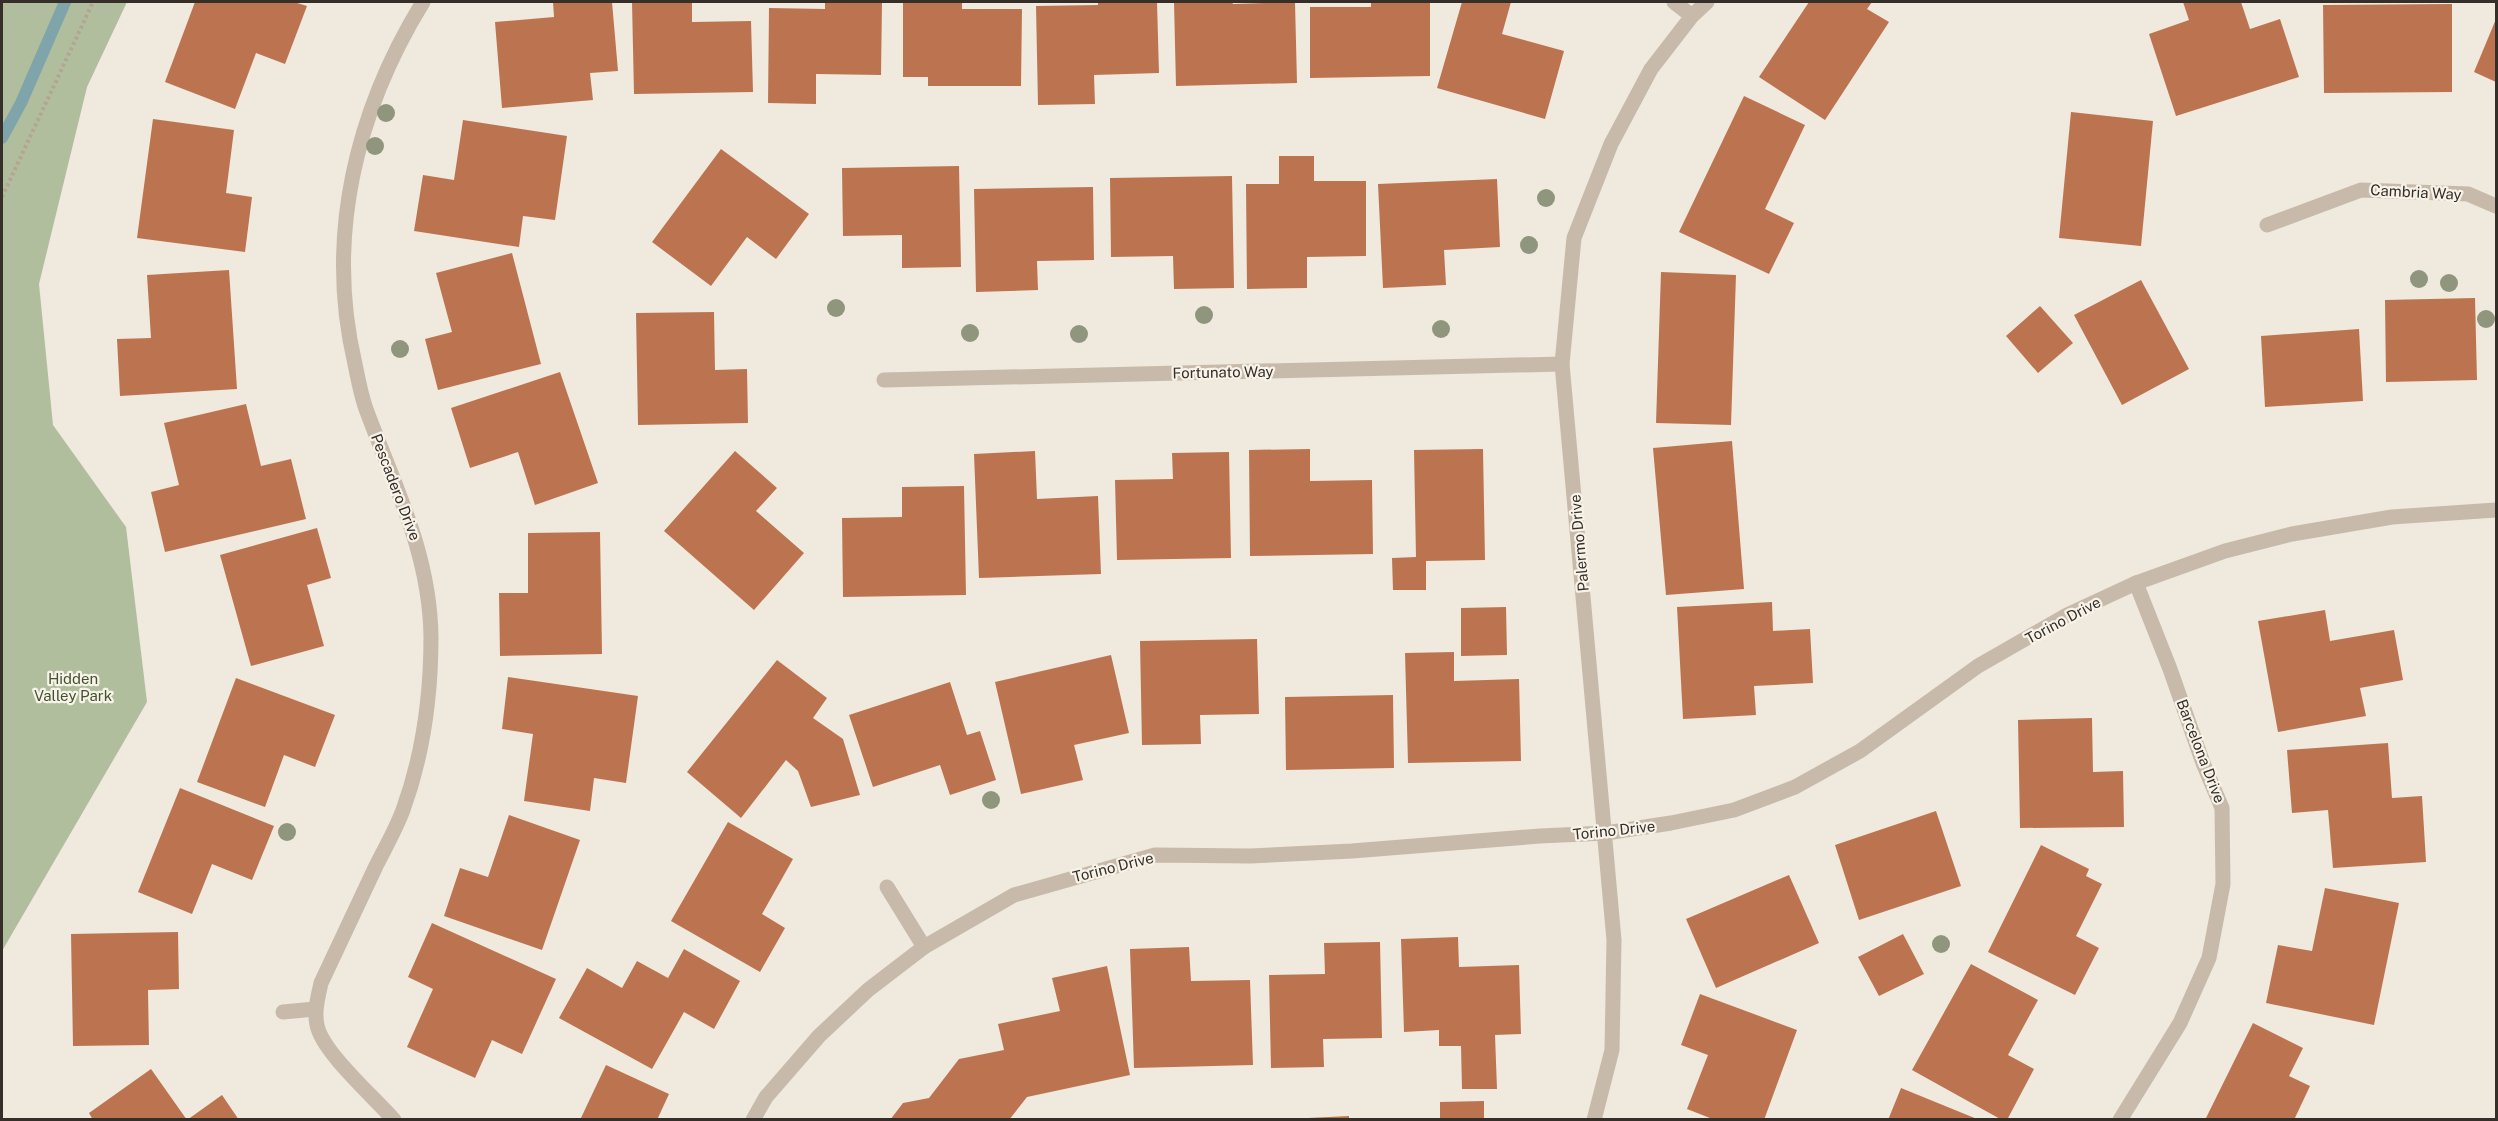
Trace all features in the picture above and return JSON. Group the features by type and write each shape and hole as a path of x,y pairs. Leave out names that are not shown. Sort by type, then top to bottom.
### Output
{"street":[{"name":"Pescadero Drive","path":"394,1119 327,1048 317,1027 315,1009 321,983 402,811 421,746 428,701 431,635 422,558 406,508 365,406 348,333 344,284 344,238 351,182 370,110 398,42 423,2"},
{"path":"1674,2 1692,16"},
{"name":"Palermo Drive","path":"1594,1119 1612,1050 1614,940 1562,364 1574,238 1611,144 1651,69 1692,16 1707,2"},
{"name":"Cambria Way","path":"2267,225 2361,190 2468,194 2496,206"},
{"name":"Fortunato Way","path":"884,380 1562,364"},
{"name":"Torino Drive","path":"753,1119 766,1097 819,1036 868,990 924,947 1014,895 1155,855 1250,856 1341,852 1606,833 1734,810 1795,787 1860,752 1978,666 2067,615 2136,583 2225,551 2292,534 2392,517 2496,510"},
{"name":"Barcelona Drive","path":"2120,1119 2180,1023 2209,958 2223,884 2222,808 2136,583"},
{"path":"887,887 924,947"},
{"path":"283,1012 315,1009"}],"path":[{"path":"2,197 93,2"}],"green space":[{"name":"Hidden Valley Park","path":"2,2 127,2 87,87 39,284 53,425 126,527 147,702 2,951"}],"building":[{"path":"195,2 294,2 307,6 285,64 256,53 235,109 165,82"},
{"path":"553,2 612,2 618,71 590,73 593,100 502,108 495,22 554,17"},
{"path":"632,2 692,2 692,22 751,21 753,92 634,94"},
{"path":"825,2 882,2 881,75 816,74 816,104 768,103 769,8 825,9"},
{"path":"903,2 962,2 962,9 1022,9 1021,86 928,86 928,77 903,77"},
{"path":"1098,2 1157,2 1159,73 1094,75 1095,104 1038,105 1036,6 1098,5"},
{"path":"1174,2 1232,2 1233,4 1295,2 1297,83 1176,86"},
{"path":"1371,2 1430,2 1430,76 1310,78 1310,7 1371,7"},
{"path":"1462,2 1511,2 1502,34 1564,51 1545,119 1437,88"},
{"path":"1809,2 1872,2 1867,9 1889,22 1825,120 1759,77"},
{"path":"2183,2 2241,2 2250,29 2280,19 2299,77 2176,116 2149,34 2189,20"},
{"path":"2452,4 2452,92 2324,93 2323,5"},
{"path":"2496,19 2496,82 2474,72"},
{"path":"1744,96 1805,125 1765,209 1794,223 1769,274 1679,232"},
{"path":"2071,112 2153,121 2141,246 2059,238"},
{"path":"153,119 234,130 226,193 252,197 245,252 137,238"},
{"path":"463,120 567,136 555,220 523,216 519,247 414,231 423,175 454,180"},
{"path":"721,149 809,214 776,259 747,237 711,286 652,242"},
{"path":"1279,156 1314,156 1314,181 1366,181 1366,256 1307,257 1307,288 1247,289 1246,184 1279,184"},
{"path":"959,166 961,267 902,268 902,235 843,236 842,168"},
{"path":"1232,176 1234,288 1174,289 1173,256 1111,257 1110,178"},
{"path":"1497,179 1500,247 1444,250 1446,285 1383,288 1378,184"},
{"path":"1093,187 1094,260 1037,261 1038,290 976,292 974,189"},
{"path":"512,253 541,364 438,390 425,339 452,332 436,273"},
{"path":"229,270 237,389 120,396 117,339 151,338 147,275"},
{"path":"1661,272 1736,275 1731,425 1656,423"},
{"path":"2141,280 2189,369 2122,405 2074,315"},
{"path":"2475,298 2477,380 2386,382 2385,300"},
{"path":"2040,306 2073,343 2038,373 2006,336"},
{"path":"714,312 715,370 747,369 748,423 638,425 636,313"},
{"path":"2359,329 2363,401 2265,407 2261,336"},
{"path":"560,372 598,483 535,505 518,452 470,468 451,408"},
{"path":"246,404 261,466 291,459 306,519 165,552 151,492 179,485 164,423"},
{"path":"1732,441 1744,589 1666,595 1653,448"},
{"path":"1310,449 1310,481 1372,480 1373,554 1250,556 1249,450"},
{"path":"1483,449 1485,560 1426,561 1426,590 1393,590 1392,558 1416,557 1414,450"},
{"path":"735,451 777,488 756,511 804,553 754,610 664,531"},
{"path":"1035,451 1037,499 1098,496 1101,574 979,578 974,454"},
{"path":"1229,452 1231,558 1117,560 1115,480 1173,479 1172,453"},
{"path":"964,486 966,595 843,597 842,518 902,517 902,487"},
{"path":"317,528 331,578 307,585 324,646 251,666 220,555"},
{"path":"600,532 602,654 500,656 499,593 528,593 528,533"},
{"path":"1772,602 1773,631 1810,629 1813,683 1754,686 1756,715 1683,719 1677,607"},
{"path":"1506,607 1507,655 1461,656 1461,608"},
{"path":"2325,610 2330,641 2394,630 2403,680 2360,688 2366,716 2278,732 2258,621"},
{"path":"1257,639 1259,714 1200,715 1201,744 1142,745 1140,641"},
{"path":"1454,652 1454,681 1519,679 1521,761 1408,763 1405,653"},
{"path":"1111,655 1129,733 1074,745 1083,780 1021,794 995,682"},
{"path":"777,660 827,698 813,718 843,739 860,795 811,807 798,771 786,760 741,818 687,772"},
{"path":"508,677 638,696 626,783 594,778 590,811 524,801 533,734 502,729"},
{"path":"236,678 335,715 315,767 284,755 265,807 197,782"},
{"path":"950,682 967,735 980,731 996,780 950,795 940,765 873,787 849,715"},
{"path":"1393,695 1394,768 1286,770 1285,697"},
{"path":"2092,718 2093,772 2123,771 2124,827 2020,828 2018,720"},
{"path":"2388,743 2392,798 2422,796 2426,862 2333,868 2328,810 2292,813 2287,750"},
{"path":"180,788 274,826 252,880 212,864 192,914 138,892"},
{"path":"1936,811 1961,886 1859,920 1835,845"},
{"path":"509,815 580,840 542,950 444,916 460,868 488,877"},
{"path":"728,822 793,859 762,914 785,928 760,972 671,921"},
{"path":"2041,845 2089,869 2086,876 2102,884 2076,936 2099,948 2075,995 1988,952"},
{"path":"1789,875 1819,943 1716,988 1686,919"},
{"path":"2325,888 2399,903 2374,1025 2266,1003 2278,945 2312,951"},
{"path":"432,923 556,979 522,1054 492,1040 475,1078 407,1047 433,989 408,977"},
{"path":"178,932 179,989 148,990 149,1045 73,1046 71,934"},
{"path":"1903,934 1924,974 1879,996 1858,957"},
{"path":"1458,937 1459,967 1519,965 1521,1034 1495,1035 1497,1089 1462,1089 1461,1046 1439,1046 1439,1030 1404,1032 1401,939"},
{"path":"1380,942 1382,1038 1323,1039 1324,1067 1271,1068 1269,975 1325,974 1324,943"},
{"path":"1189,947 1191,981 1250,980 1253,1065 1134,1068 1130,949"},
{"path":"684,949 740,981 714,1029 684,1012 652,1069 559,1018 587,968 622,988 637,961 668,978"},
{"path":"1971,964 2038,1000 2008,1055 2034,1069 2007,1120 2002,1120 1912,1070"},
{"path":"1107,966 1130,1075 1027,1097 1009,1120 890,1120 903,1103 929,1098 959,1059 1004,1050 998,1024 1060,1011 1052,978"},
{"path":"1700,994 1797,1030 1764,1120 1715,1120 1687,1109 1708,1055 1681,1045"},
{"path":"2253,1023 2303,1048 2289,1076 2310,1086 2294,1120 2205,1120"},
{"path":"606,1065 669,1094 657,1120 580,1120"},
{"path":"151,1069 187,1120 93,1120 89,1113"},
{"path":"1901,1088 1977,1119 1977,1120 1888,1120"},
{"path":"222,1095 239,1120 187,1120"},
{"path":"1484,1101 1484,1120 1440,1120 1440,1102"},
{"path":"1349,1116 1349,1120 1308,1120 1308,1118"}],"waterway":[{"path":"2,138 21,103 65,2"}]}
